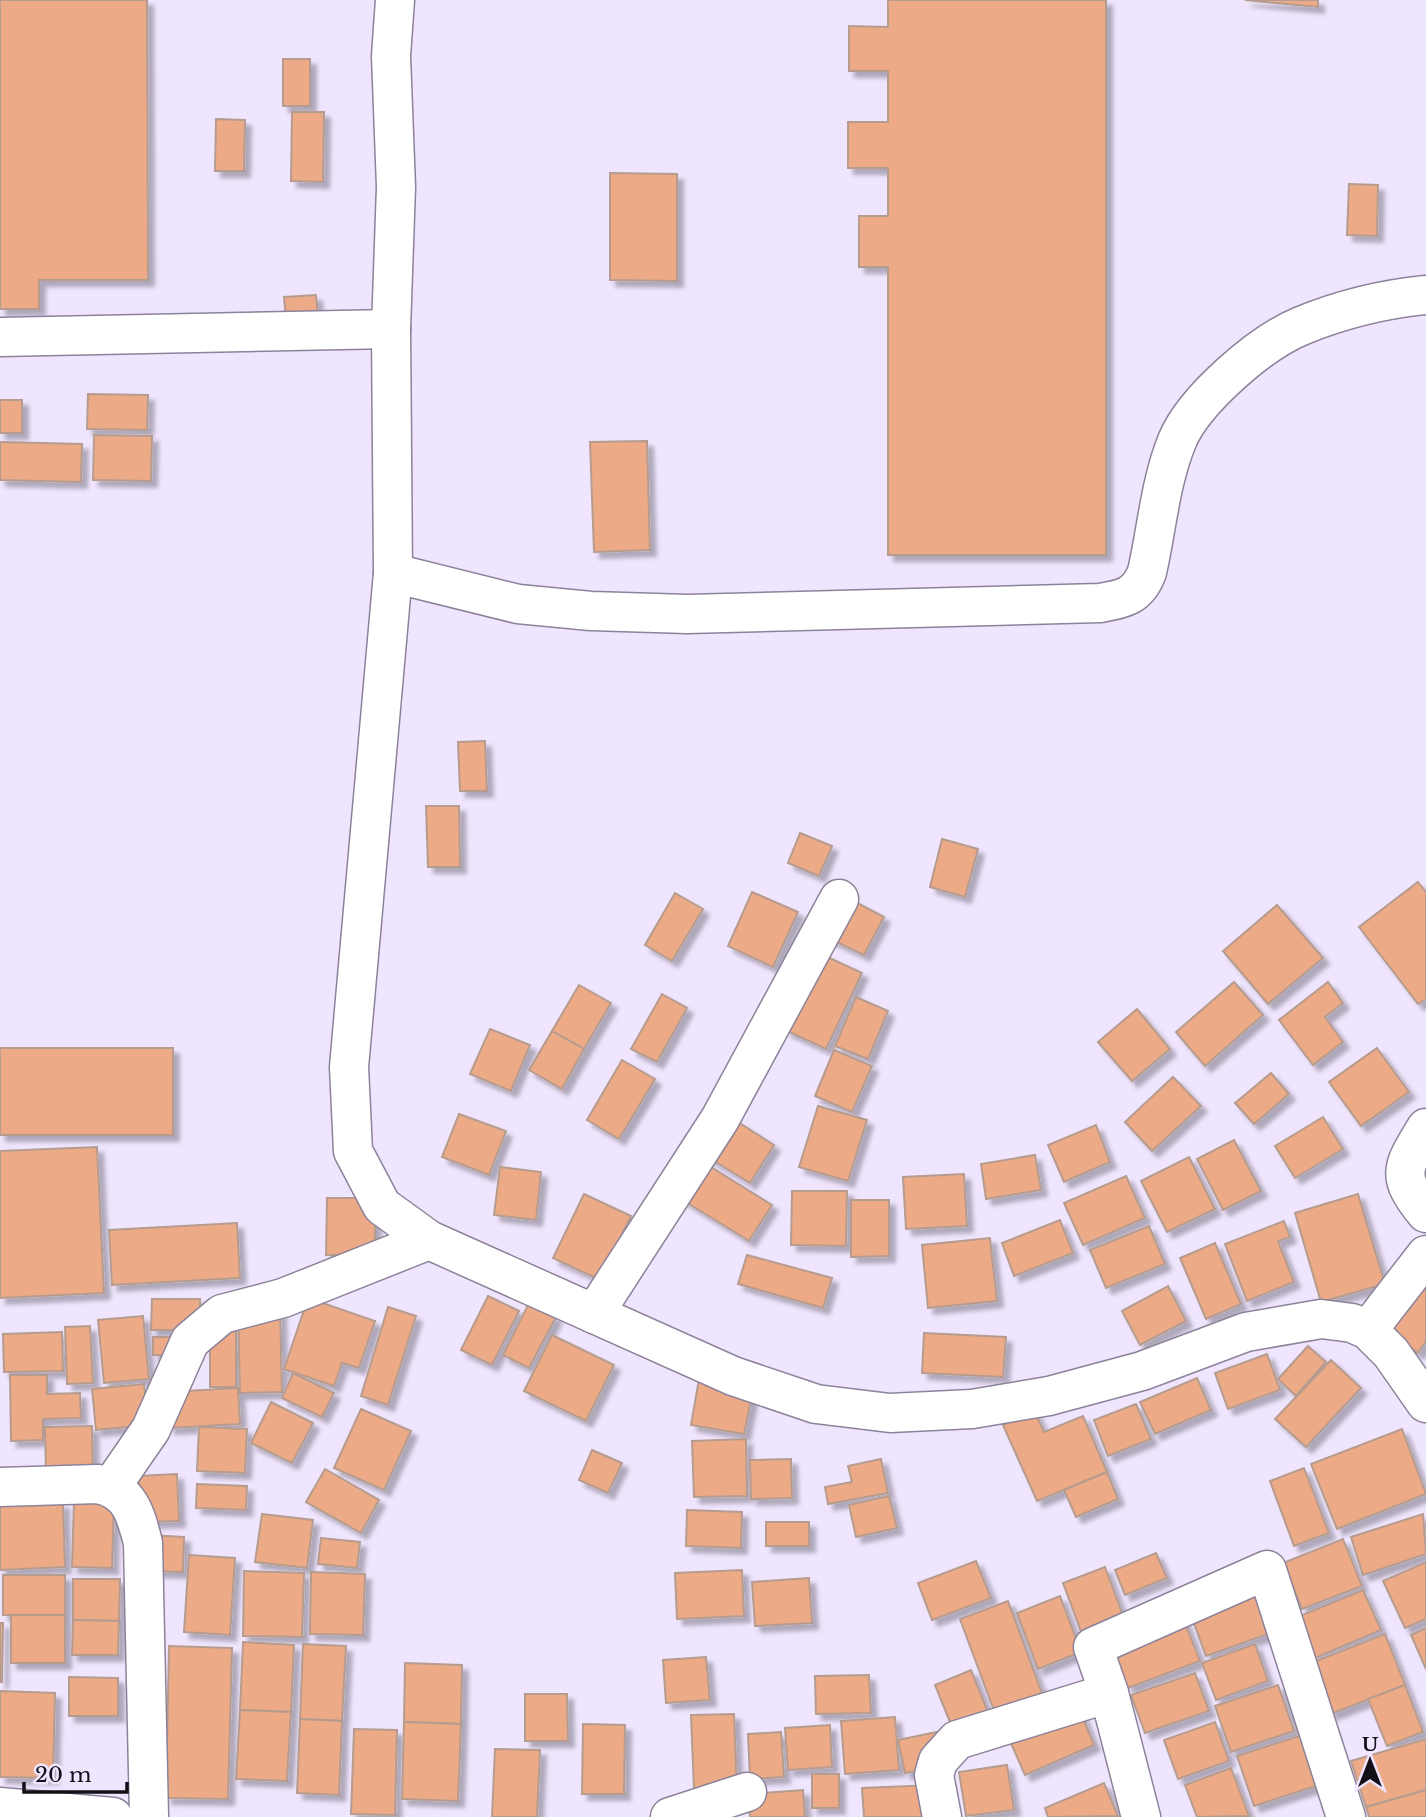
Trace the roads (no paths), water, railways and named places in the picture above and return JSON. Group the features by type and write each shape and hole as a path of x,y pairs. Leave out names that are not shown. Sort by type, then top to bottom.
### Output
{"street":[{"path":"395,0 391,56 396,187 391,329 393,573 349,1081 353,1151 382,1206 429,1240 733,1376 816,1404 890,1413 972,1409 1049,1396 1142,1371 1245,1332 1321,1319 1352,1323 1368,1330 1391,1353 1426,1403"},
{"path":"393,573 518,604 591,611 687,614 1100,603 1125,599 1142,585 1147,572 1164,480 1179,438 1209,395 1255,355 1300,327 1397,298 1426,295"},
{"path":"0,337 391,329"},
{"path":"594,1314 720,1119 839,899"},
{"path":"1426,1128 1404,1172 1409,1191 1426,1213"},
{"path":"111,1487 151,1429 190,1341 222,1314 283,1298 429,1240"},
{"path":"1368,1330 1426,1255"},
{"path":"0,1487 111,1487 130,1501 143,1544 149,1817"},
{"path":"1141,1817 1109,1693 1093,1647 1267,1570 1346,1817"},
{"path":"942,1817 934,1776 938,1761 957,1740 1109,1693"},
{"path":"670,1817 724,1803"},
{"path":"0,1807 113,1817"}]}
